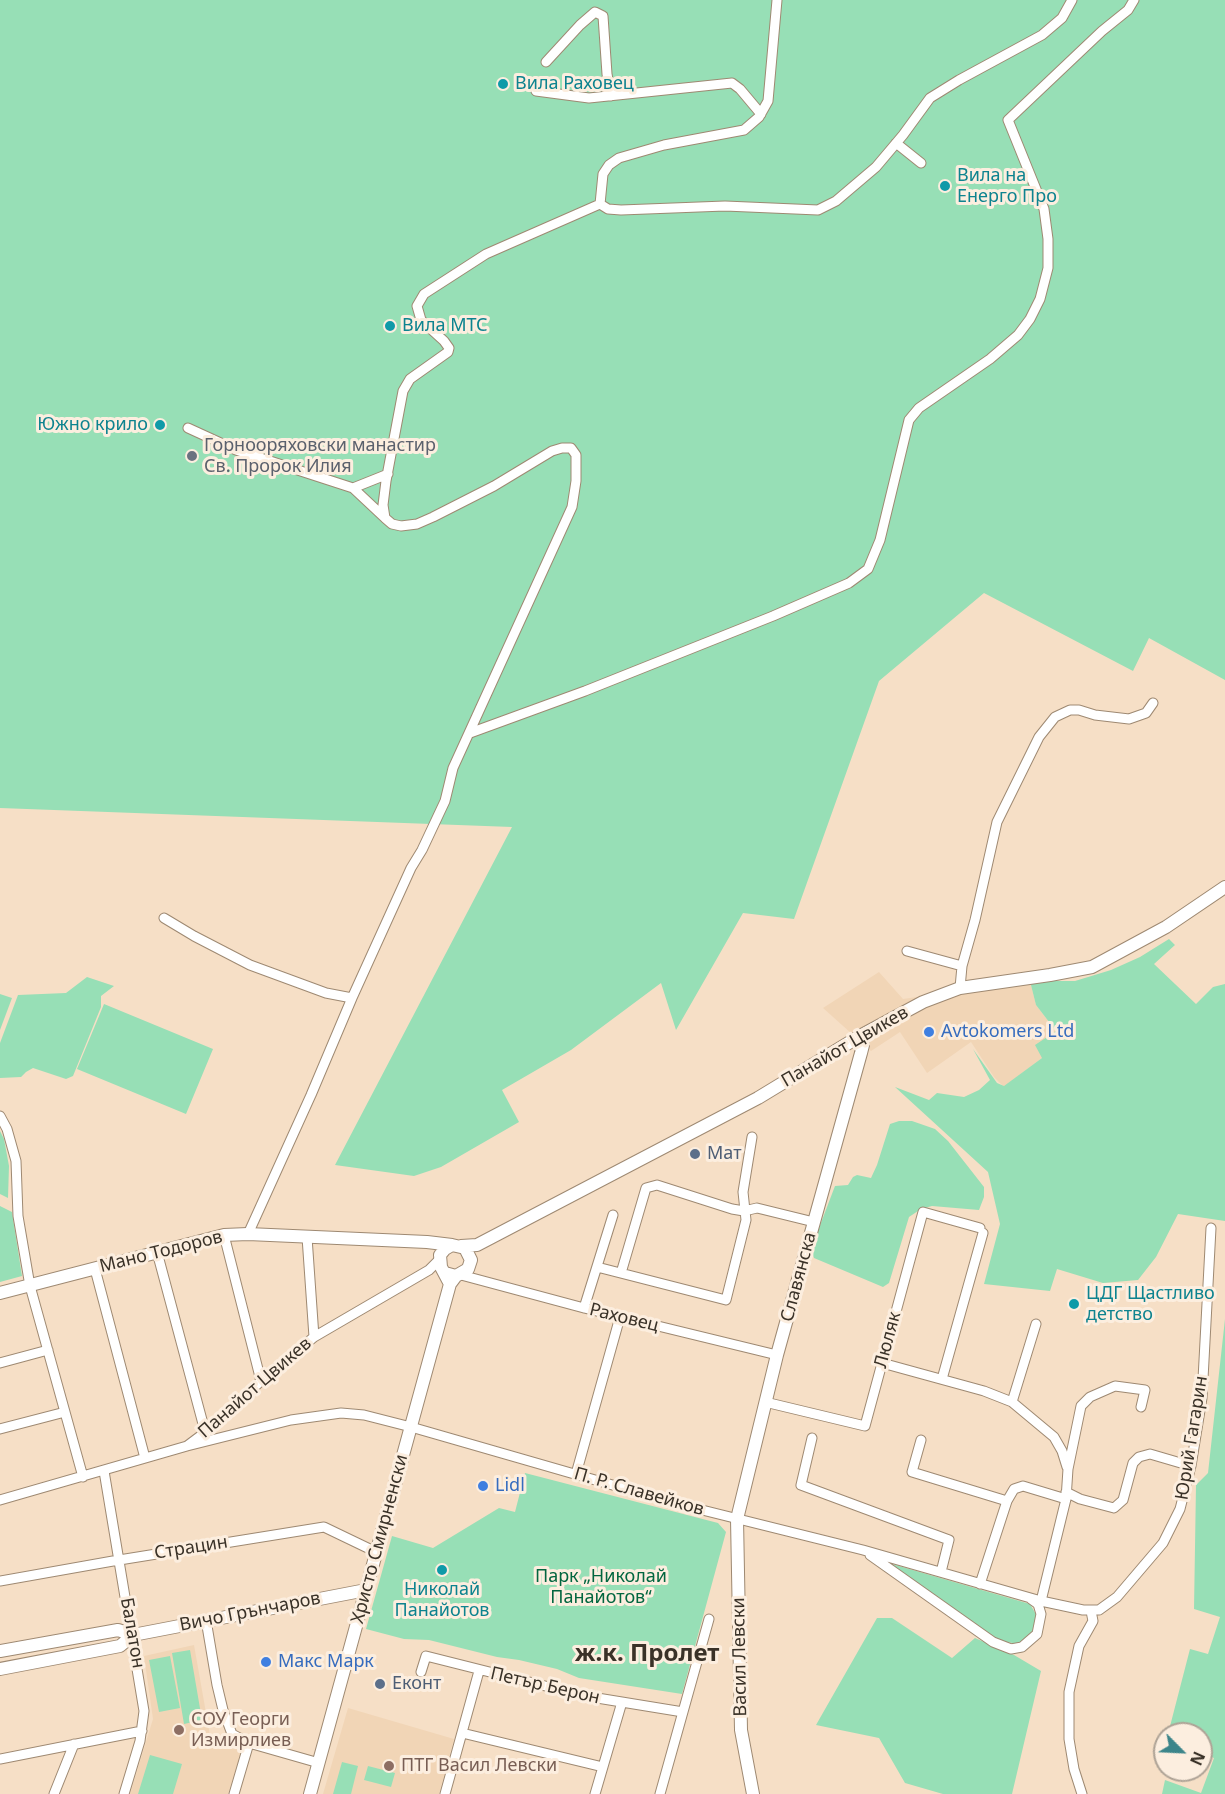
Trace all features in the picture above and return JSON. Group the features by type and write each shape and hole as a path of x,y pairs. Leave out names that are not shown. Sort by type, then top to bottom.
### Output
{"street":[{"path":"600,204 603,174 609,165 619,158 664,146 744,130 761,114 768,101 777,0"},
{"path":"600,204 608,209 621,210 725,206 818,210 836,201 876,167 930,98 1042,36 1062,18 1072,0"},
{"path":"470,733 585,691 773,616 849,584 868,569 880,540 909,420 919,408 990,358 1018,335 1030,319 1040,299 1048,268 1048,239 1044,209 1008,120 1102,31 1128,10 1134,0"},
{"path":"546,62 595,12 603,16 606,74 611,96"},
{"path":"536,91 589,98 732,83 740,88 761,114"},
{"path":"896,143 921,163"},
{"path":"385,518 383,505 398,425 399,403 406,385 416,374 448,352 449,348 417,314 417,306 424,294 486,254 600,204"},
{"path":"188,428 236,450 353,488 392,524 401,526 417,524 486,490 552,451 571,448 576,455 576,481 572,507 453,768 445,801 411,868 248,1234"},
{"path":"353,488 388,474"},
{"path":"960,988 962,966 997,822 1039,737 1055,717 1070,710 1129,719 1146,713 1153,703"},
{"name":"Панайот Цвикев","path":"0,1500 187,1446 206,1436 261,1381 314,1337 429,1270 455,1266 477,1245 758,1098 860,1036 923,1002 960,988 1092,967 1166,927 1225,887"},
{"path":"164,918 250,965 326,993 352,998"},
{"path":"907,951 962,966"},
{"name":"Славянска","path":"737,1519 777,1355 861,1053 863,1045 860,1036"},
{"path":"0,1116 7,1129 16,1161 18,1216 30,1286 83,1477"},
{"path":"597,1267 726,1300 746,1220 743,1192 752,1137"},
{"path":"621,1273 646,1188 657,1185 744,1211 757,1208 814,1222"},
{"name":"Люляк","path":"765,1402 865,1426 923,1212 981,1231 942,1379"},
{"path":"584,1308 613,1215"},
{"name":"Юрий Гагарин","path":"1091,1611 1106,1607 1117,1597 1163,1544 1180,1509 1191,1466 1202,1398 1211,1228"},
{"name":"Мано Тодоров","path":"0,1293 224,1235 248,1234 432,1242 455,1266"},
{"path":"224,1235 261,1381"},
{"path":"307,1237 314,1337"},
{"path":"157,1252 206,1436"},
{"name":"Раховец","path":"455,1266 584,1308 777,1355"},
{"name":"Христо Смирненски","path":"310,1794 455,1266"},
{"path":"95,1269 145,1458"},
{"path":"576,1474 620,1317"},
{"path":"1012,1402 1036,1324"},
{"path":"0,1363 48,1350"},
{"path":"882,1363 984,1391 1012,1402 1054,1437 1068,1469"},
{"path":"1041,1601 1066,1496 1068,1469 1081,1406 1090,1397 1115,1386 1145,1390 1141,1407"},
{"path":"0,1429 65,1412"},
{"name":"П. Р. Славейков","path":"206,1436 341,1413 364,1415 737,1519 863,1550 1029,1598 1091,1611"},
{"path":"813,1438 801,1485 949,1540 942,1572"},
{"path":"921,1440 912,1472 1007,1501"},
{"path":"980,1584 1007,1501 1014,1489 1023,1486 1114,1508 1123,1500 1133,1463 1139,1457 1150,1454 1191,1466"},
{"name":"Балатон","path":"104,1471 144,1711 142,1731 124,1794"},
{"name":"Васил Левски","path":"737,1519 741,1730 753,1794"},
{"name":"Страцин","path":"0,1581 324,1527 376,1552"},
{"path":"863,1550 993,1642 1011,1649 1022,1647 1037,1634 1041,1614 1038,1604 1029,1598"},
{"name":"Вичо Грънчаров","path":"0,1669 120,1646 133,1635 366,1590"},
{"path":"1082,1794 1074,1769 1069,1739 1068,1692 1077,1653 1093,1621 1091,1611"},
{"path":"660,1794 709,1619"},
{"path":"206,1620 223,1710 232,1734 249,1743 319,1763"},
{"name":"Вичо Грънчаров","path":"0,1651 118,1630 133,1635"},
{"name":"Петър Берон","path":"421,1672 426,1656 585,1696 683,1712"},
{"path":"446,1794 479,1671"},
{"path":"595,1794 622,1702"},
{"path":"0,1759 142,1731"},
{"path":"462,1733 603,1767"},
{"path":"234,1794 249,1743"},
{"path":"54,1794 74,1744"}],"shaded area":[{"path":"879,972 903,999 1030,981 1036,1005 1056,1031 1042,1058 1004,1087 994,1077 971,1042 927,1073 900,1032 871,1051 823,1008"},
{"name":"СОУ Георги Измирлиев","path":"194,1645 211,1741 242,1750 228,1794 130,1794 153,1719 144,1656"},
{"name":"ПТГ Васил Левски","path":"348,1708 454,1739 439,1794 323,1794"}],"green space":[{"path":"0,0 1225,0 1225,680 1149,638 1133,671 984,593 879,681 794,919 743,913 676,1030 661,983 571,1050 502,1090 519,1122 441,1167 414,1176 335,1165 512,827 0,808"},
{"path":"1169,939 1175,945 1154,964 1196,1004 1213,987 1225,984 1225,1221 1178,1214 1156,1257 1138,1280 1103,1283 1057,1269 1050,1291 984,1284 1000,1224 988,1172 895,1087 929,1100 937,1093 964,1097 979,1090 990,1080 973,1049 997,1083 1004,1086 1042,1058 1035,1045 1056,1031 1036,1005 1030,981 1075,981 1111,970 1140,957"},
{"path":"87,977 114,986 101,996 101,1007 73,1076 66,1079 33,1068 21,1077 0,1078 0,1043 18,995 66,993"},
{"path":"0,994 12,998 0,1030"},
{"path":"104,1004 213,1049 186,1114 77,1069"},
{"path":"912,1121 935,1129 948,1141 984,1187 984,1197 979,1210 932,1206 921,1209 909,1217 889,1283 883,1287 814,1258 811,1249 835,1186 848,1185 857,1175 871,1178 890,1124"},
{"path":"0,1131 4,1139 9,1166 8,1198 0,1194"},
{"path":"0,1206 12,1212 22,1276 0,1282"},
{"path":"1225,1319 1225,1794 1162,1794 1165,1782 1201,1793 1205,1782 1213,1782 1213,1722 1171,1722 1190,1649 1208,1654 1220,1617 1194,1609 1196,1485 1208,1473"},
{"name":"Парк „Николай Панайотов“","path":"525,1473 718,1523 726,1532 682,1694 579,1678 557,1669 519,1660 497,1657 429,1640 404,1639 366,1629 392,1536 433,1548 499,1508 515,1512"},
{"path":"892,1564 1030,1604 1037,1616 1036,1626 1019,1644 1000,1641 893,1568"},
{"path":"877,1618 892,1618 952,1658 975,1638 1014,1655 1041,1671 1012,1794 943,1794 905,1783 879,1738 816,1725"},
{"path":"190,1650 202,1720 184,1724 172,1653"},
{"path":"170,1656 180,1708 159,1712 149,1660"},
{"path":"150,1755 182,1764 173,1794 138,1794"},
{"path":"342,1762 358,1766 351,1794 333,1794"},
{"path":"368,1766 395,1773 391,1787 364,1780"}],"place":[{"name":"Вила Раховец","path":"503,84"},
{"name":"Вила на Енерго Про","path":"945,186"},
{"name":"Вила МТС","path":"390,326"},
{"name":"Южно крило","path":"160,425"},
{"name":"Горнооряховски манастир Св. Пророк Илия","path":"192,456"},
{"name":"Avtokomers Ltd","path":"929,1032"},
{"name":"Мат","path":"695,1154"},
{"name":"ЦДГ Щастливо детство","path":"1074,1304"},
{"name":"Lidl","path":"483,1486"},
{"name":"Николай Панайотов","path":"442,1570"},
{"name":"Макс Марк","path":"266,1662"},
{"name":"Еконт","path":"380,1684"},
{"name":"СОУ Георги Измирлиев","path":"179,1730"},
{"name":"ПТГ Васил Левски","path":"389,1766"}],"district":[{"name":"ж.к. Пролет","path":"647,1654"}]}
